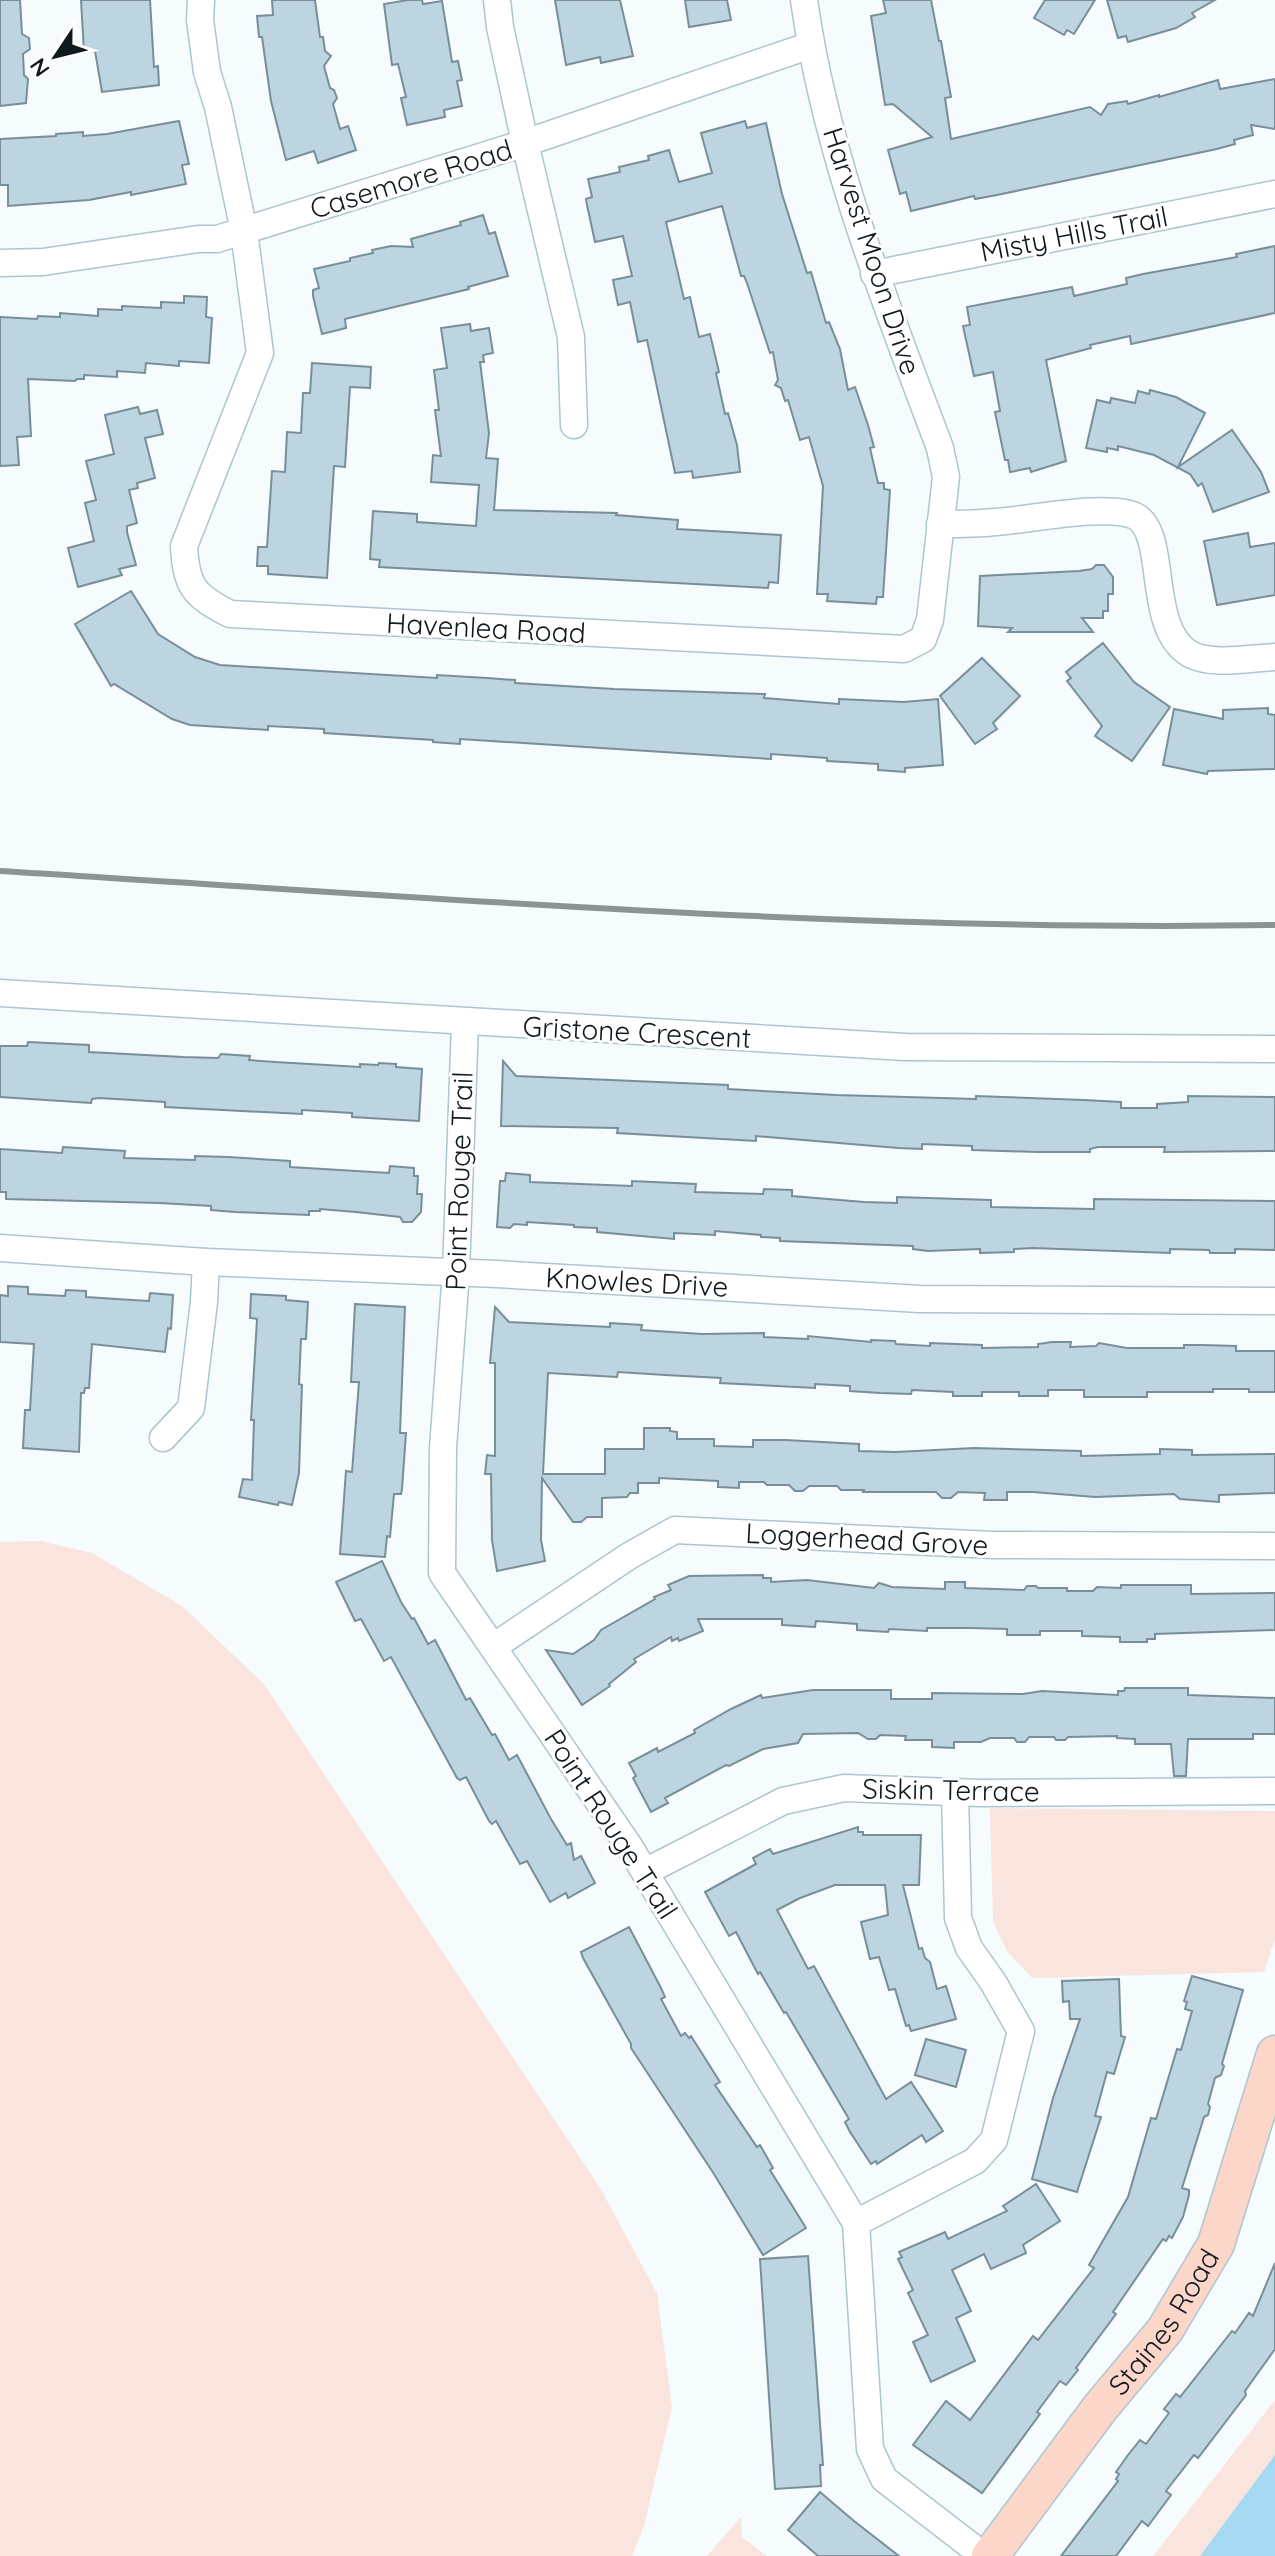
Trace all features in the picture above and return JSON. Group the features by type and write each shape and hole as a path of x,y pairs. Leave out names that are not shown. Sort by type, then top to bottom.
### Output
{"street":[{"name":"Havenlea Road","path":"201,0 200,20 207,72 218,107 244,231 260,353 184,546 185,568 191,587 207,603 230,614 904,649 923,639 930,620 946,477 940,448 925,408"},
{"path":"497,0 525,143 571,337 574,425"},
{"name":"Harvest Moon Drive","path":"804,0 811,45 849,199 925,408"},
{"name":"Casemore Road","path":"0,263 43,262 198,239 217,239 525,143 811,45"},
{"name":"Misty Hills Trail","path":"874,274 1275,194"},
{"path":"940,524 1109,512 1137,517 1150,531 1169,630 1180,644 1190,653 1203,658 1275,657"},
{"name":"Gristone Crescent","path":"0,993 905,1047 1275,1049"},
{"name":"Point Rouge Trail","path":"465,1023 456,1272 443,1448 442,1573 645,1872 856,2223 870,2449 884,2479 987,2556"},
{"name":"Knowles Drive","path":"0,1248 206,1262 456,1272 920,1299 1275,1301"},
{"path":"163,1438 191,1408 206,1262"},
{"name":"Loggerhead Grove","path":"493,1647 629,1556 675,1530 993,1545 1275,1546"},
{"name":"Siskin Terrace","path":"645,1872 783,1801 844,1788 955,1792 1275,1791"},
{"path":"856,2223 975,2161 994,2140 1021,2031 969,1948 958,1918 955,1792"},
{"name":"Staines Road","path":"987,2556 1100,2408 1165,2330 1216,2244 1275,2054"}],"shaded area":[{"path":"41,1541 92,1553 182,1606 264,1684 599,2186 657,2293 672,2407 644,2526 632,2556 0,2556 0,1542"},
{"path":"990,1808 1275,1811 1275,1939 1264,1972 1032,1978 1007,1951 993,1922"},
{"path":"1275,2400 1275,2556 1153,2556"},
{"path":"741,2517 742,2537 767,2556 707,2556"}],"water":[{"path":"1275,2455 1275,2556 1200,2556"}],"building":[{"path":"0,0 20,0 22,34 29,38 30,49 23,54 24,75 28,79 26,103 0,106"},
{"path":"81,0 150,0 154,67 158,66 159,85 102,92 95,51 84,52"},
{"path":"272,0 315,0 320,37 323,37 325,51 331,56 324,66 330,88 337,98 333,104 340,129 348,126 356,150 318,163 314,151 286,160 271,101 257,16 273,15"},
{"path":"422,0 423,4 442,1 452,62 458,61 462,80 457,81 462,106 444,110 445,117 407,125 401,98 406,97 398,64 392,65 384,4"},
{"path":"555,0 620,0 633,56 601,63 600,57 566,65"},
{"path":"685,0 727,0 731,20 689,27"},
{"path":"883,0 931,0 951,97 945,98 951,139 1090,107 1101,115 1108,104 1127,101 1128,104 1218,80 1220,89 1275,79 1275,129 1251,125 1253,135 1217,149 911,211 906,192 900,194 888,150 932,137 893,104 885,105 871,16 886,13"},
{"path":"1045,0 1095,0 1074,34 1067,30 1064,35 1034,18"},
{"path":"1107,0 1215,0 1192,13 1195,17 1176,28 1128,42 1126,36 1118,38"},
{"path":"179,121 189,164 182,165 186,184 131,195 131,192 89,200 8,206 8,185 0,185 0,139 83,132 83,136 107,134"},
{"path":"745,121 747,128 766,123 782,194 807,273 811,272 826,323 829,322 840,349 848,390 855,387 868,425 878,483 884,483 884,489 890,490 883,597 877,597 876,604 827,601 828,594 817,594 823,486 809,437 800,440 788,400 785,401 781,388 775,385 778,380 773,352 770,353 747,283 741,276 722,206 666,222 684,299 690,297 699,337 710,334 725,414 728,413 737,445 740,472 693,478 692,471 675,473 647,340 638,342 630,302 618,305 613,280 632,276 623,236 595,242 586,199 592,197 588,179 620,172 619,167 649,160 648,156 669,150 679,182 712,173 701,133"},
{"path":"483,215 489,234 495,232 508,276 469,289 345,319 346,328 322,334 313,296 313,290 319,288 314,269 350,261 350,258 373,253 372,250 391,246 413,247 411,239 461,225 460,222"},
{"path":"1275,246 1275,313 1131,344 1130,336 1046,360 1066,461 1031,472 1030,468 1010,472 995,412 1000,411 993,372 974,376 963,326 970,325 967,307 1072,287 1074,296 1127,284 1126,278 1237,257 1236,254"},
{"path":"184,296 207,297 206,317 212,318 209,363 179,361 179,366 146,363 145,373 117,371 117,377 84,375 84,379 75,381 28,379 31,436 17,437 19,465 0,466 0,317 37,319 38,316 60,317 60,313 98,316 98,309 122,310 122,306 161,308 161,302 184,303"},
{"path":"470,324 471,331 489,328 493,353 483,355 484,362 480,362 489,433 486,458 498,459 494,510 617,513 678,520 677,529 781,535 778,583 769,582 768,588 379,567 380,560 370,559 373,511 417,514 417,522 476,526 479,485 431,482 433,455 441,456 434,370 447,368 441,328"},
{"path":"312,363 371,367 370,388 350,387 345,467 334,466 327,578 268,574 268,566 257,566 258,547 267,547 272,471 285,472 287,432 301,433 303,393 310,393"},
{"path":"1150,390 1176,397 1205,413 1178,467 1232,430 1261,472 1269,492 1213,512 1202,483 1198,486 1190,474 1154,455 1118,446 1118,450 1107,448 1107,452 1086,448 1097,400 1110,403 1111,398 1135,403 1138,391 1149,394"},
{"path":"138,407 140,414 157,410 163,434 145,438 155,478 137,483 138,488 129,490 137,523 127,526 127,532 136,565 119,569 122,575 78,587 68,548 94,541 85,503 96,500 86,461 114,454 105,415"},
{"path":"1248,533 1250,547 1275,543 1275,595 1217,605 1204,541"},
{"path":"1096,565 1104,565 1113,577 1113,594 1108,594 1108,611 1103,611 1103,618 1082,618 1093,632 1008,632 1012,628 978,626 980,576 1079,571 1092,569"},
{"path":"131,591 158,634 195,657 220,665 437,678 437,675 487,678 515,680 515,683 614,689 765,694 764,698 839,704 839,699 904,702 938,699 943,765 905,768 905,772 878,770 878,764 771,754 771,759 460,739 460,744 324,733 324,729 268,726 268,730 190,725 172,719 114,684 111,686 75,624"},
{"path":"1103,643 1134,682 1170,707 1132,761 1095,736 1102,726 1067,681 1071,678 1066,672"},
{"path":"982,658 1020,696 993,723 997,729 975,744 940,696"},
{"path":"1268,708 1268,714 1275,715 1275,769 1208,771 1207,774 1163,765 1174,709 1223,719 1223,710"},
{"path":"28,1042 89,1045 89,1052 218,1058 221,1054 275,1062 360,1067 360,1064 379,1063 422,1069 419,1121 302,1110 302,1114 165,1107 165,1102 99,1098 92,1099 91,1103 0,1097 0,1046 27,1046"},
{"path":"503,1061 516,1076 728,1085 728,1089 836,1095 1084,1100 1121,1102 1121,1108 1157,1108 1157,1104 1188,1102 1188,1096 1275,1097 1275,1151 1164,1152 1165,1147 1098,1147 1090,1149 1090,1152 1037,1152 972,1150 972,1146 922,1144 922,1149 756,1136 756,1141 617,1133 618,1128 501,1126"},
{"path":"63,1147 125,1151 124,1158 195,1160 195,1156 228,1157 290,1161 290,1167 389,1173 390,1166 414,1168 414,1176 418,1176 417,1194 422,1194 421,1212 412,1222 403,1222 400,1217 320,1209 309,1211 309,1215 235,1212 211,1210 211,1206 160,1203 6,1199 6,1192 0,1192 0,1149 62,1153"},
{"path":"506,1173 530,1175 530,1182 632,1186 632,1181 696,1184 695,1192 763,1194 764,1189 792,1190 792,1196 897,1203 897,1197 991,1200 991,1207 1094,1209 1094,1199 1275,1201 1275,1250 1235,1249 1235,1253 1210,1253 1209,1250 1170,1249 1170,1253 1032,1248 980,1253 980,1249 928,1251 913,1249 913,1246 780,1241 780,1238 761,1235 715,1231 715,1235 674,1233 674,1239 597,1232 597,1228 574,1225 527,1222 527,1225 514,1224 510,1228 497,1227 500,1181 505,1181"},
{"path":"8,1286 28,1287 28,1294 65,1296 66,1290 86,1291 86,1297 149,1301 150,1293 173,1295 171,1329 168,1328 165,1352 92,1344 89,1388 81,1393 79,1452 23,1448 25,1410 30,1410 34,1344 0,1342 0,1295 8,1296"},
{"path":"251,1294 286,1296 286,1300 308,1302 306,1339 301,1339 299,1473 292,1505 239,1497 243,1479 252,1480 254,1420 251,1420 257,1319 250,1318"},
{"path":"355,1304 405,1307 400,1433 406,1433 402,1489 401,1494 394,1494 385,1557 340,1554 346,1471 352,1472 359,1382 351,1382"},
{"path":"495,1307 509,1322 610,1327 610,1323 642,1325 641,1330 702,1334 764,1333 764,1337 808,1339 808,1336 930,1346 930,1343 982,1345 982,1348 1038,1347 1038,1344 1071,1342 1070,1347 1096,1346 1099,1343 1127,1348 1202,1345 1236,1346 1236,1351 1275,1351 1275,1392 1213,1389 1213,1392 1147,1392 1147,1397 1084,1397 1084,1390 1048,1390 1048,1396 982,1392 982,1396 953,1396 953,1392 912,1390 911,1394 880,1393 850,1391 850,1386 815,1384 815,1388 720,1383 721,1378 618,1372 617,1377 548,1373 543,1474 605,1474 605,1449 644,1449 644,1428 670,1428 670,1431 677,1432 677,1439 714,1439 714,1446 753,1447 753,1440 785,1440 859,1444 859,1451 974,1448 1081,1451 1081,1456 1160,1454 1160,1449 1192,1450 1192,1455 1275,1454 1275,1493 1219,1495 1219,1502 1180,1499 1174,1494 1095,1497 1033,1492 1007,1492 1007,1500 984,1500 985,1493 958,1492 951,1498 942,1498 936,1492 863,1492 841,1490 837,1486 809,1486 803,1491 795,1491 789,1485 767,1485 764,1482 739,1482 739,1488 718,1487 718,1481 659,1478 659,1483 638,1483 638,1493 630,1493 627,1497 602,1498 602,1517 587,1517 581,1522 573,1522 542,1478 541,1540 545,1561 497,1571 492,1540 491,1474 485,1474 487,1455 495,1456 495,1363 490,1363"},
{"path":"382,1561 401,1602 428,1644 435,1640 466,1700 470,1698 509,1760 517,1755 551,1819 567,1845 571,1843 574,1860 581,1856 595,1883 568,1898 566,1893 550,1902 527,1861 520,1864 496,1821 492,1824 489,1821 466,1777 457,1778 391,1657 384,1661 361,1619 355,1621 336,1582"},
{"path":"763,1575 763,1578 771,1578 771,1582 807,1580 874,1588 879,1583 892,1587 945,1589 945,1582 965,1582 965,1588 1024,1590 1027,1586 1036,1586 1093,1591 1097,1587 1121,1588 1121,1585 1191,1585 1191,1594 1275,1593 1275,1630 1155,1634 1155,1639 1147,1639 1147,1642 1120,1642 1120,1637 1082,1636 1082,1631 1007,1635 1007,1629 927,1628 927,1631 889,1629 888,1632 857,1630 857,1624 816,1621 815,1627 782,1625 782,1619 698,1619 703,1631 679,1641 678,1638 672,1641 671,1637 634,1659 636,1662 610,1686 582,1705 546,1650 573,1654 594,1640 601,1630 671,1590 668,1585 689,1576"},
{"path":"1125,1688 1188,1688 1188,1695 1275,1698 1275,1734 1253,1734 1253,1739 1188,1739 1186,1776 1174,1776 1171,1744 1135,1744 1135,1739 1117,1736 1068,1737 1065,1740 1029,1737 1025,1742 1017,1742 1014,1738 990,1738 981,1742 954,1742 954,1748 932,1747 932,1740 905,1740 906,1736 880,1735 876,1739 868,1739 858,1733 803,1734 798,1743 763,1749 726,1765 665,1798 668,1803 651,1812 633,1778 636,1776 629,1763 695,1733 694,1730 761,1695 762,1698 813,1690 891,1690 891,1699 932,1699 932,1693 1023,1694 1042,1691 1118,1695 1118,1691"},
{"path":"858,1827 858,1832 863,1832 863,1835 921,1835 919,1885 903,1885 919,1949 922,1948 930,1962 937,1989 946,1986 956,2019 911,2031 909,2025 906,2026 895,1989 889,1990 879,1957 870,1959 861,1922 888,1915 885,1885 835,1885 777,1910 808,1969 814,1966 886,2099 911,2082 943,2131 926,2142 922,2135 877,2164 876,2161 871,2164 850,2132 845,2122 849,2119 786,2012 760,1972 758,1974 736,1932 729,1936 705,1892 756,1864 753,1858 770,1849 773,1854"},
{"path":"629,1927 661,1988 665,1997 661,1999 681,2036 685,2033 689,2038 691,2036 720,2082 715,2085 757,2147 760,2145 773,2168 770,2170 806,2228 763,2255 631,2048 583,1958 581,1952"},
{"path":"1192,1976 1243,1990 1222,2064 1224,2066 1221,2075 1215,2078 1208,2115 1204,2117 1182,2188 1189,2190 1183,2217 1172,2238 1163,2239 1113,2312 1116,2314 1076,2368 1078,2370 1066,2385 1060,2381 1037,2412 1040,2414 982,2493 913,2445 946,2401 970,2420 1033,2336 1038,2340 1094,2268 1089,2265 1128,2197 1151,2118 1156,2119 1177,2049 1181,2050 1192,2011 1185,2009 1187,2002 1184,2001"},
{"path":"1119,1979 1121,2036 1125,2037 1114,2074 1107,2072 1095,2116 1101,2117 1077,2192 1032,2179 1053,2098 1080,2019 1070,2019 1069,2001 1063,2002 1062,1981"},
{"path":"926,2039 966,2050 956,2087 915,2075"},
{"path":"1036,2184 1060,2221 1023,2245 1026,2253 991,2269 984,2254 952,2270 971,2311 956,2318 975,2361 931,2382 913,2342 928,2335 908,2293 913,2290 898,2259 902,2257 899,2252 945,2232 948,2239 1007,2211 1003,2206"},
{"path":"808,2256 823,2465 820,2465 821,2486 775,2489 760,2259"},
{"path":"1275,2263 1275,2349 1245,2391 1246,2395 1198,2458 1194,2455 1166,2491 1171,2495 1148,2526 1142,2521 1116,2556 1061,2556 1118,2481 1119,2474 1116,2472 1128,2455 1140,2440 1146,2444 1169,2413 1164,2409 1176,2394 1180,2397 1249,2313 1253,2316"},
{"path":"820,2492 899,2556 818,2556 788,2530"}],"railway":[{"path":"0,871 797,918 1116,926 1275,925"}]}
